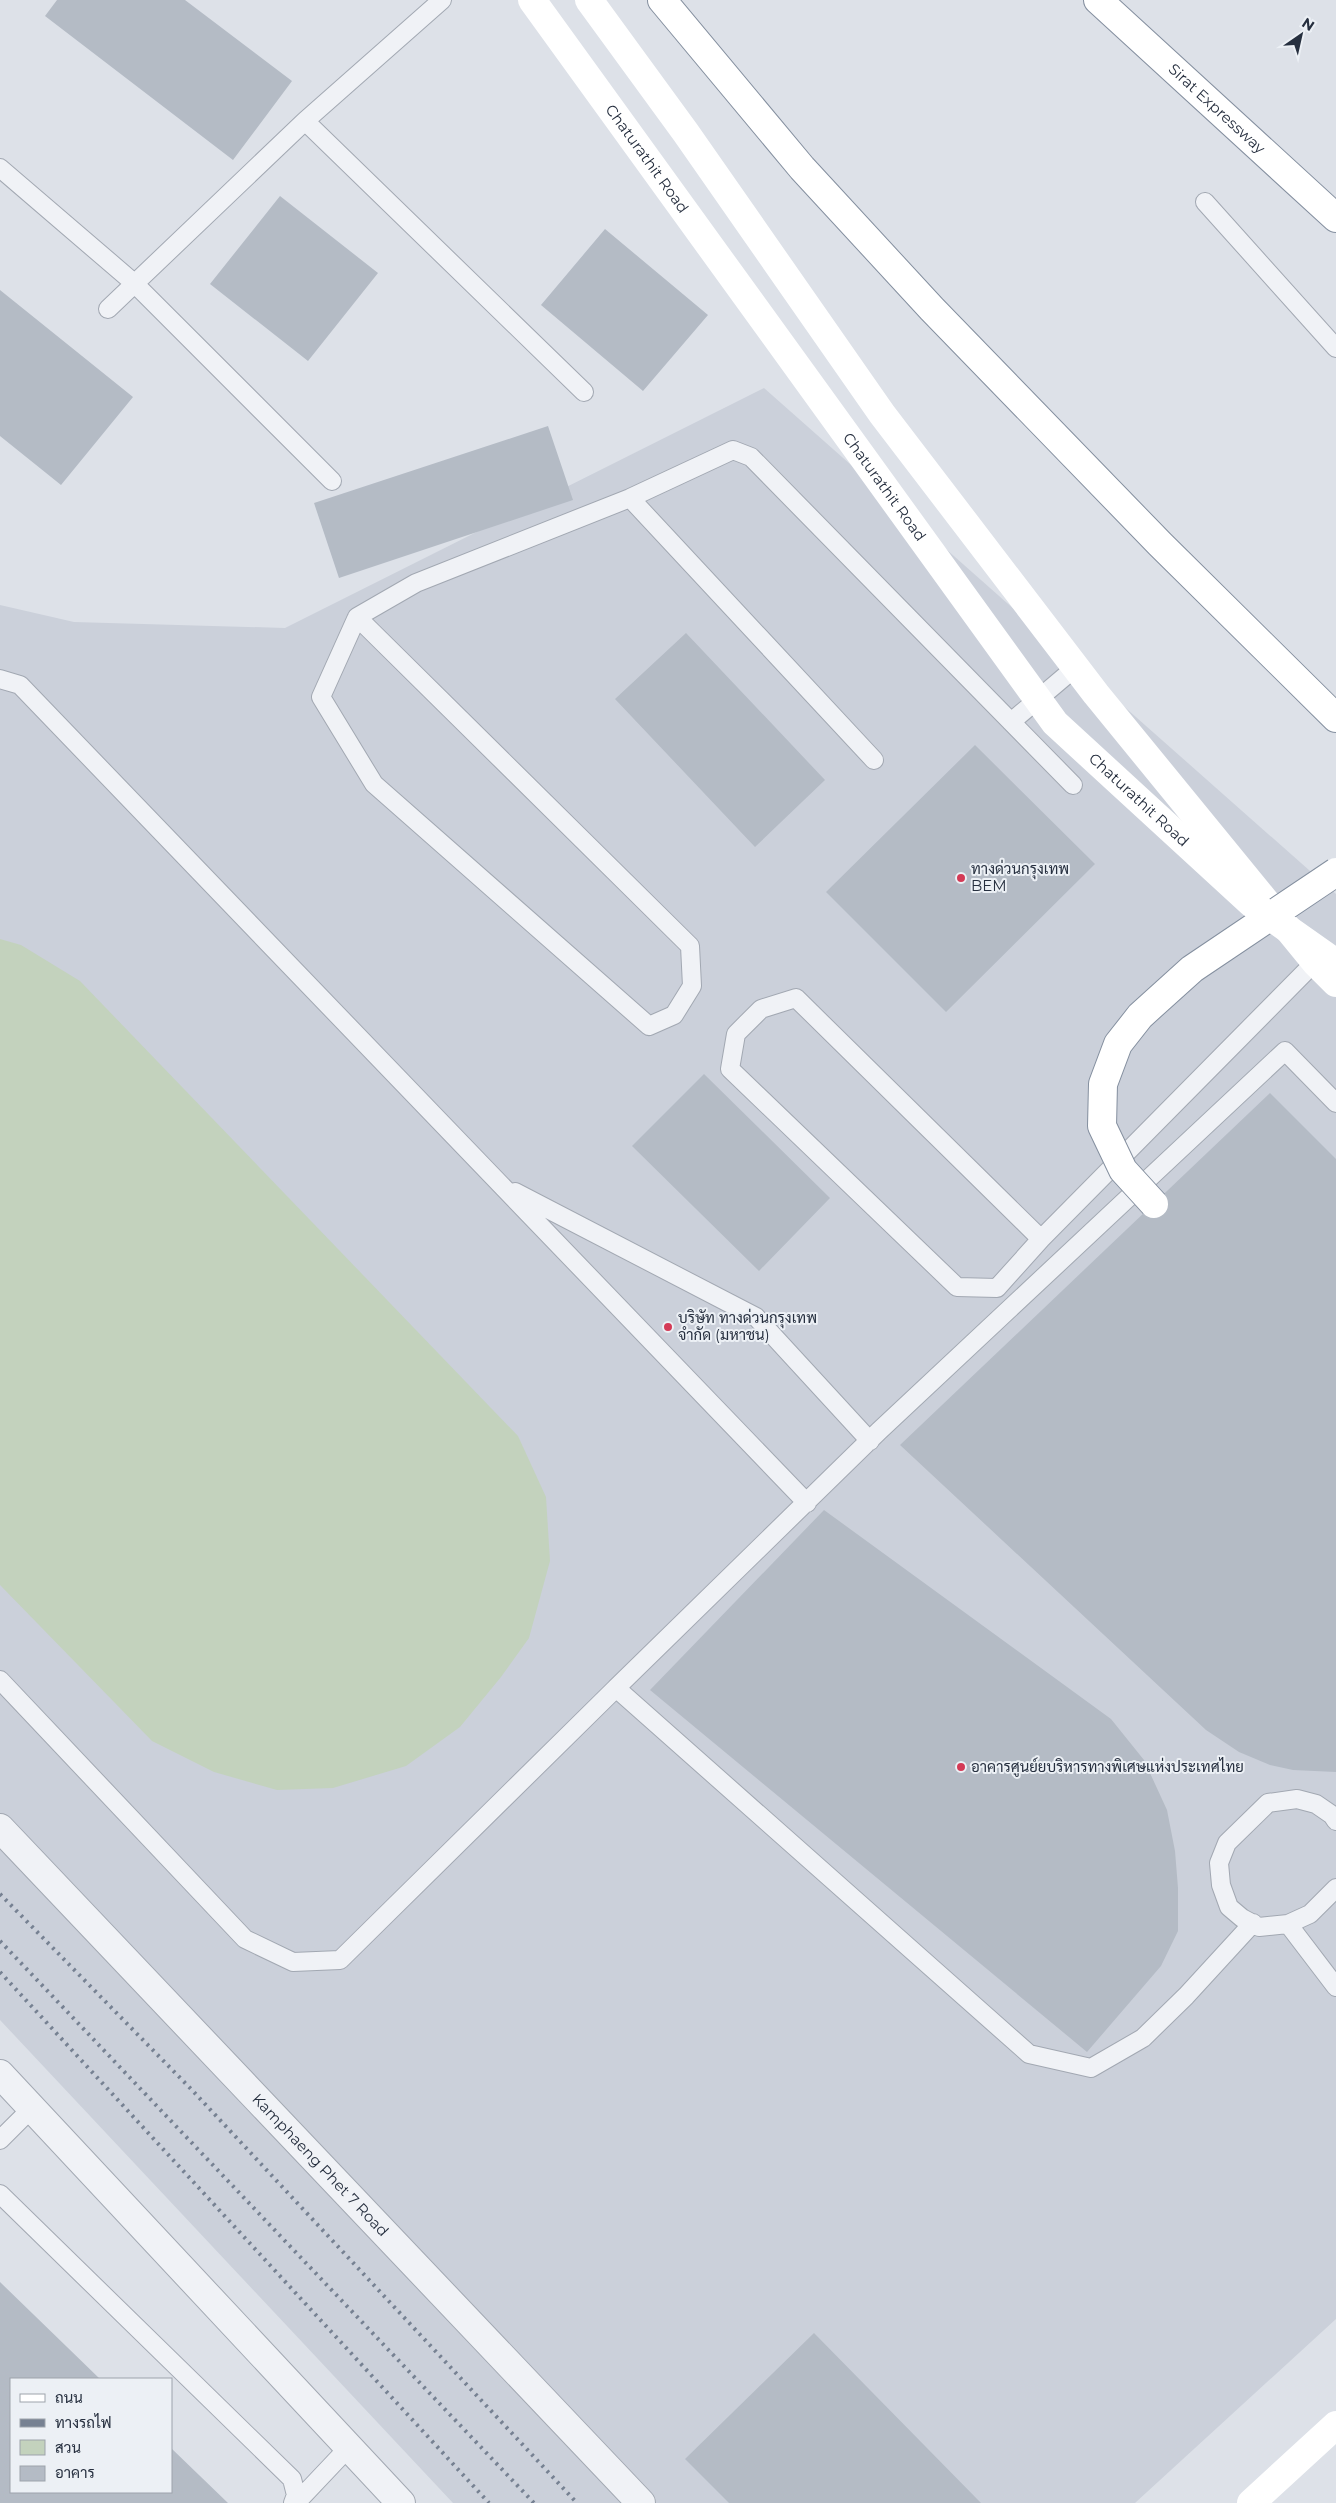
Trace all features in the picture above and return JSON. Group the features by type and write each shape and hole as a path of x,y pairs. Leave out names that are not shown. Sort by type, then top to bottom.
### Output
{"main road":[{"name":"Chaturathit Road","path":"532,0 1055,723 1251,903 1326,962"},
{"name":"Chaturathit Road","path":"590,0 686,133 882,414 1076,667 1326,962 1336,983"},
{"path":"662,0 802,168 932,309 1160,544 1336,718"},
{"name":"Sirat Expressway","path":"1098,0 1336,218"},
{"path":"1154,1204 1123,1170 1102,1126 1103,1084 1118,1044 1140,1016 1192,970 1336,872"},
{"path":"1251,2503 1336,2426"}],"street":[{"name":"Kamphaeng Phet 7 Road","path":"0,1828 641,2503"},
{"path":"0,2074 402,2503"}],"lane":[{"path":"108,308 305,121 442,0"},
{"path":"305,121 584,392"},
{"path":"0,168 134,283 332,481"},
{"path":"1205,202 1336,348"},
{"path":"357,617 690,946 692,986 674,1015 649,1026 374,784 321,697 357,617 416,583 630,498 733,450 751,457 1073,785"},
{"path":"630,498 874,760"},
{"path":"1011,722 1076,667"},
{"path":"0,679 20,685 807,1503"},
{"path":"1042,1239 796,998 761,1008 736,1034 730,1069 957,1287 997,1288 1042,1239 1326,962"},
{"path":"0,1680 245,1939 294,1962 340,1960 870,1441 1285,1051 1336,1103"},
{"path":"501,1185 756,1316 870,1441"},
{"path":"616,1688 1029,2054 1091,2068 1144,2038 1186,1996 1253,1923"},
{"path":"1335,1816 1316,1804 1297,1799 1268,1803 1228,1843 1219,1862 1221,1885 1229,1907 1242,1918 1259,1927 1288,1924 1310,1914 1336,1888"},
{"path":"1288,1924 1336,1987"},
{"path":"0,2140 32,2108"},
{"path":"0,2194 292,2479 296,2495 295,2503"},
{"path":"295,2503 349,2446"}],"shaded area":[{"name":"บริษัท ทางด่วนกรุงเทพ จำกัด (มหาชน)","path":"764,388 1336,894 1336,2319 1135,2503 453,2503 0,2020 0,605 74,622 285,628"}],"green space":[{"path":"0,939 21,945 80,981 518,1436 546,1497 550,1561 529,1638 501,1677 460,1727 406,1766 333,1788 277,1790 214,1772 152,1741 0,1585"}],"building":[{"path":"57,0 185,0 292,81 233,160 45,16"},
{"path":"280,196 378,273 308,361 210,284"},
{"path":"605,229 708,315 643,391 541,305"},
{"path":"0,290 133,397 61,485 0,436"},
{"path":"548,426 573,500 339,578 314,503"},
{"path":"686,633 825,780 755,847 615,699"},
{"name":"ทางด่วนกรุงเทพ BEM","path":"975,745 1095,864 946,1012 826,892"},
{"path":"704,1074 830,1198 759,1271 632,1146"},
{"path":"1270,1093 1336,1159 1336,1772 1293,1770 1270,1765 1239,1752 1206,1730 900,1445"},
{"path":"824,1510 1111,1719 1144,1760 1167,1810 1175,1851 1178,1888 1178,1931 1161,1966 1087,2052 650,1690"},
{"path":"0,2282 99,2378 10,2378 10,2493 172,2493 172,2449 228,2503 0,2503"},
{"path":"814,2333 981,2503 729,2503 685,2459"}],"railway":[{"path":"0,1894 192,2090 577,2503"},
{"path":"0,1941 534,2503"},
{"path":"0,1972 489,2503"}],"place":[{"name":"ทางด่วนกรุงเทพ BEM","path":"961,878"},
{"name":"บริษัท ทางด่วนกรุงเทพ จำกัด (มหาชน)","path":"668,1327"},
{"name":"อาคารศูนย์ยบริหารทางพิเศษแห่งประเทศไทย","path":"961,1767"}]}
